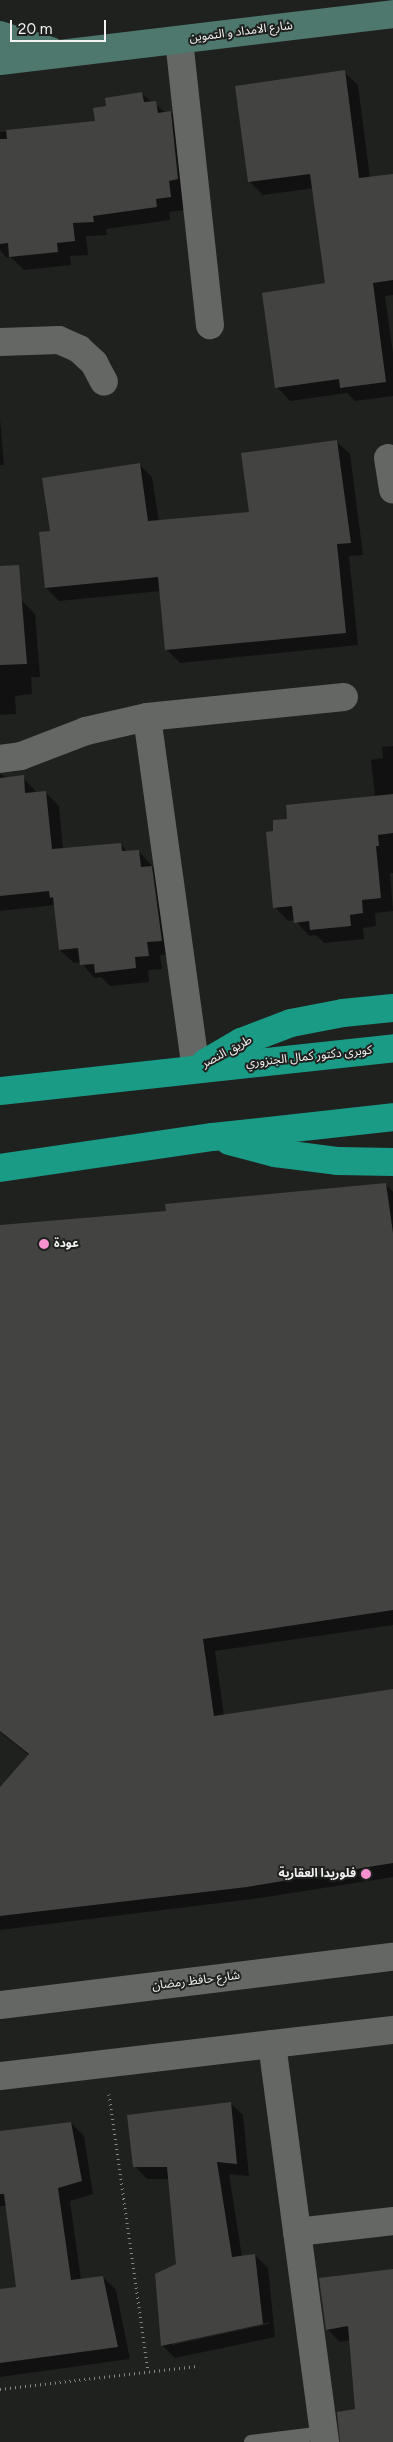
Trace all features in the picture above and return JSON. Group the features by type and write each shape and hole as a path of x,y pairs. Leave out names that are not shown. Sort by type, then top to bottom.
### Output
{"highway":[{"name":"طريق النصر","path":"0,1091 196,1069 241,1042 291,1023 342,1013 393,1008"},
{"name":"كوبرى دكتور كمال الجنزوري","path":"196,1069 393,1048"},
{"path":"0,1168 213,1137 393,1117"},
{"path":"213,1137 275,1153 338,1161 393,1162"}],"street":[{"name":"شارع الامداد و التموين","path":"0,61 393,14"},
{"path":"0,35 61,54"},
{"path":"179,40 210,325"},
{"path":"0,342 59,340 79,348 94,363 104,382"},
{"path":"388,458 393,490"},
{"path":"0,759 21,756 60,739 147,717 344,697"},
{"path":"147,717 196,1069"},
{"name":"شارع حافظ رمضان","path":"0,2005 393,1956"},
{"path":"0,2076 393,2030"},
{"path":"272,2044 325,2438"},
{"path":"297,2232 393,2221"}],"lane":[{"path":"251,2442 325,2438"}],"path":[{"path":"104,2064 148,2371"},
{"path":"0,2389 197,2366"}],"building":[{"path":"345,70 359,178 393,174 393,280 373,283 386,382 340,388 339,379 275,388 262,293 325,283 310,174 248,182 235,86"},
{"path":"142,92 144,102 156,101 158,113 171,111 178,179 169,181 171,197 156,199 157,207 93,216 94,222 73,223 75,241 57,243 58,252 9,257 8,243 0,244 0,139 7,139 6,130 95,121 93,108 106,106 105,98"},
{"path":"337,440 351,543 337,544 346,633 165,650 158,577 45,588 39,532 50,531 42,478 140,463 148,521 249,512 241,453"},
{"path":"19,565 27,664 0,665 0,566"},
{"path":"24,775 25,793 46,791 52,849 121,843 122,851 139,850 141,867 152,866 162,941 147,942 149,956 135,957 136,968 95,973 94,964 80,965 78,948 59,950 53,897 50,898 49,891 0,896 0,778"},
{"path":"393,794 393,833 378,835 379,846 376,846 381,898 362,900 363,913 350,915 351,926 310,930 309,921 294,923 292,906 273,908 266,832 273,831 273,820 287,819 286,805"},
{"path":"386,1183 393,1233 393,1610 203,1639 214,1716 393,1689 393,1863 247,1887 0,1916 0,1787 29,1754 0,1731 0,1225 166,1211 165,1204"},
{"path":"231,2102 237,2164 217,2162 232,2257 255,2254 263,2324 161,2346 155,2274 176,2264 167,2167 133,2167 127,2115"},
{"path":"71,2122 82,2181 58,2188 71,2280 103,2276 118,2347 0,2363 0,2289 16,2287 4,2194 0,2194 0,2131"},
{"path":"393,2269 393,2442 340,2442 337,2412 355,2409 348,2326 326,2330 319,2278"}],"place":[{"name":"عودة","path":"44,1244"},
{"name":"فلوريدا العقارية","path":"366,1874"}]}
